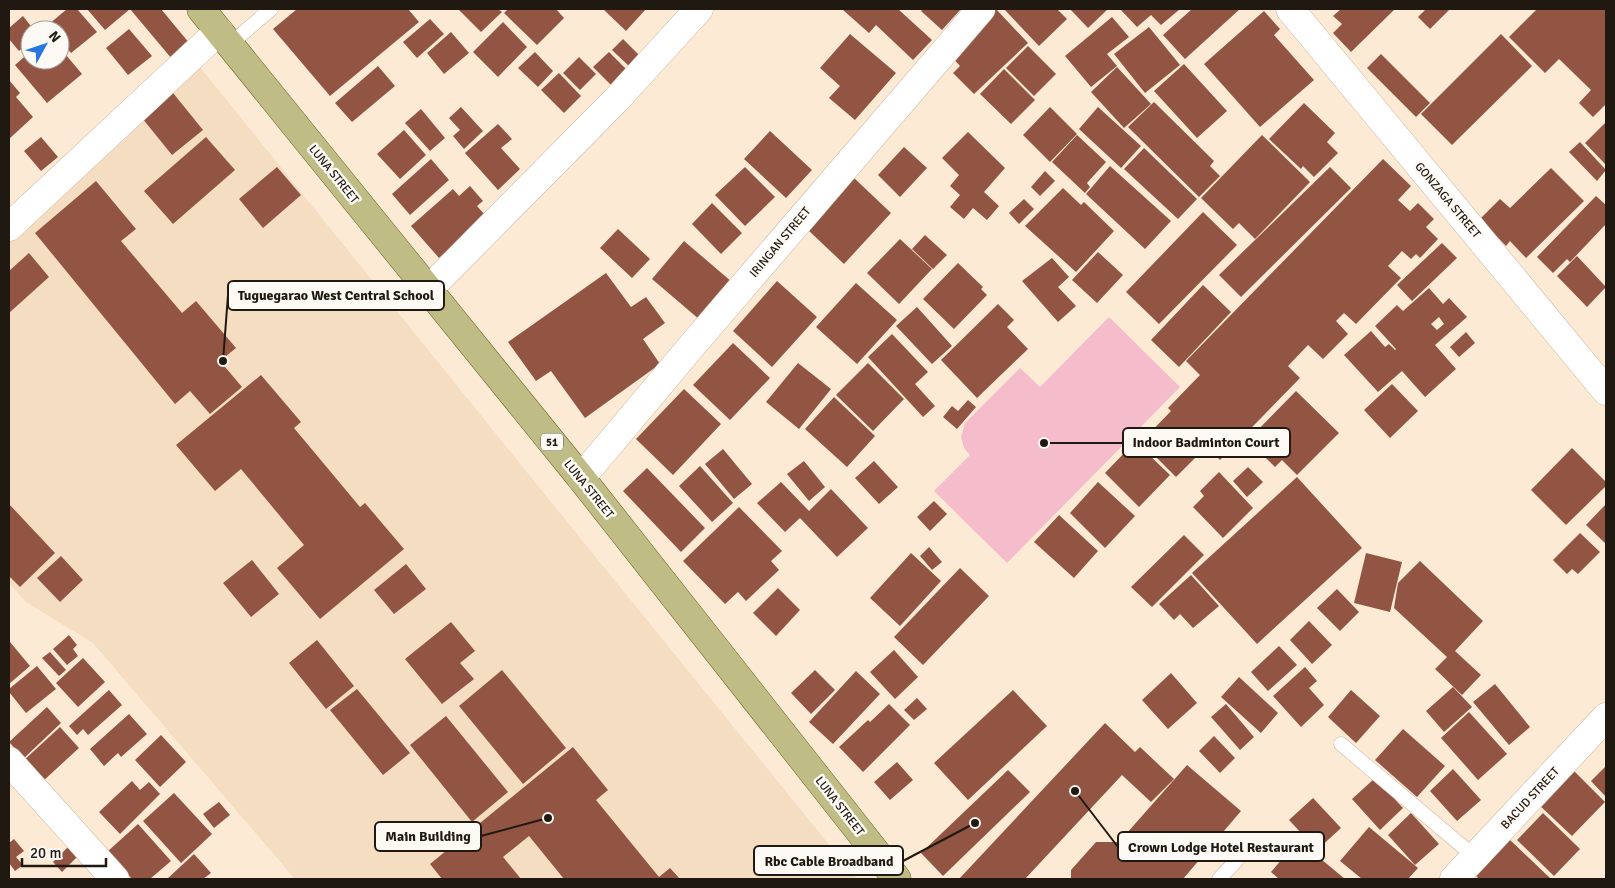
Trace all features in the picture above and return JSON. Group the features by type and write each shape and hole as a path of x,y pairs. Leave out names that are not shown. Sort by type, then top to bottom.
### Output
{"main road":[{"name":"LUNA STREET","path":"201,9 582,478 897,879"}],"street":[{"path":"428,290 616,100 699,9"},
{"name":"IRINGAN STREET","path":"582,478 690,348 981,9"},
{"name":"GONZAGA STREET","path":"1290,9 1606,390"},
{"path":"9,227 224,38"},
{"name":"BACUD STREET","path":"1454,879 1606,717"},
{"path":"9,761 115,879"}],"lane":[{"path":"224,38 271,9"},
{"path":"1342,744 1475,857"},
{"path":"1219,879 1236,861"}],"shaded area":[{"path":"195,61 857,879 295,879 93,643 26,602 9,583 9,236"},
{"path":"1109,317 1180,387 1007,563 934,491 970,455 964,448 961,437 965,423 1020,368 1040,387"}],"building":[{"path":"67,9 77,9 97,32 71,53 70,20 54,20"},
{"path":"87,9 130,9 105,30"},
{"path":"130,9 161,9 190,44 172,59"},
{"path":"297,9 408,9 419,22 330,96 273,29"},
{"path":"458,9 498,9 502,12 481,32"},
{"path":"508,9 556,9 564,18 537,45 504,13"},
{"path":"603,9 646,9 626,31"},
{"path":"844,9 898,9 932,40 913,60 876,25 869,33"},
{"path":"923,9 961,9 942,30 921,11"},
{"path":"996,9 1028,43 974,94 953,73 960,66 949,54"},
{"path":"1004,9 1057,9 1067,19 1039,46"},
{"path":"1070,9 1108,9 1088,28"},
{"path":"1120,9 1180,9 1161,25 1151,15 1137,27"},
{"path":"1192,9 1240,9 1185,59 1163,35"},
{"path":"1341,9 1395,9 1351,52 1333,33 1342,24 1333,16"},
{"path":"1426,9 1450,9 1430,29 1418,17"},
{"path":"1537,9 1606,9 1606,104 1593,117 1579,103 1591,90 1559,59 1545,73 1509,37"},
{"path":"1264,11 1280,29 1274,35 1314,80 1260,127 1204,64"},
{"path":"23,16 26,20 20,20 19,51 9,39 9,28"},
{"path":"1112,17 1129,37 1107,54 1117,66 1091,87 1065,56"},
{"path":"430,19 444,34 417,58 403,42"},
{"path":"503,22 527,47 498,77 473,52"},
{"path":"1149,27 1180,65 1145,93 1114,54"},
{"path":"129,29 152,56 128,75 106,48"},
{"path":"451,32 469,53 444,74 427,53"},
{"path":"850,34 896,73 855,120 829,98 840,86 820,68"},
{"path":"1501,34 1532,66 1452,145 1421,114"},
{"path":"623,39 641,57 630,67 612,50"},
{"path":"1028,46 1056,74 1034,96 1006,68"},
{"path":"535,52 553,71 538,87 518,68"},
{"path":"609,52 627,70 612,86 593,67"},
{"path":"1381,54 1430,103 1416,117 1367,68"},
{"path":"579,57 596,74 580,90 563,73"},
{"path":"70,60 82,74 47,103 15,65 20,61 20,70 70,70"},
{"path":"1184,64 1227,111 1197,138 1154,91"},
{"path":"378,66 395,86 352,122 335,103"},
{"path":"1117,67 1151,104 1124,128 1091,92"},
{"path":"1004,69 1035,100 1011,124 980,94"},
{"path":"559,73 581,96 564,113 541,90"},
{"path":"9,80 20,93 16,97 33,117 9,139"},
{"path":"169,88 203,130 172,155 138,113"},
{"path":"1154,102 1214,161 1210,166 1220,176 1199,197 1128,127"},
{"path":"1304,103 1335,133 1327,142 1338,153 1314,177 1303,166 1301,169 1269,139"},
{"path":"461,107 483,131 464,149 453,136 460,130 449,118"},
{"path":"1050,107 1077,134 1050,162 1023,135"},
{"path":"1098,107 1141,146 1121,168 1079,129"},
{"path":"421,109 445,138 430,151 405,123"},
{"path":"1606,122 1606,165 1585,143"},
{"path":"498,124 512,139 501,148 520,169 498,190 465,153"},
{"path":"404,130 426,155 400,179 377,154"},
{"path":"770,131 812,170 786,198 744,159"},
{"path":"968,132 1005,168 984,192 999,206 987,220 973,208 964,219 950,207 960,195 950,186 959,175 942,158"},
{"path":"1077,135 1106,162 1087,183 1090,187 1085,193 1052,162"},
{"path":"1262,135 1310,182 1255,239 1239,223 1233,229 1201,198"},
{"path":"41,137 58,157 41,171 24,151"},
{"path":"206,137 235,170 173,224 144,191"},
{"path":"1580,142 1606,170 1597,181 1569,152"},
{"path":"904,147 927,168 900,197 878,175"},
{"path":"1144,148 1197,199 1178,219 1124,169"},
{"path":"431,159 449,180 410,215 392,194"},
{"path":"1383,159 1411,186 1398,200 1410,211 1418,203 1434,219 1426,227 1438,239 1420,258 1416,254 1411,259 1402,251 1388,266 1401,278 1356,324 1344,313 1336,321 1348,334 1323,359 1308,345 1288,366 1300,378 1220,460 1207,446 1176,477 1141,442 1171,411 1168,408 1200,375 1186,361"},
{"path":"1110,166 1171,221 1145,249 1086,194"},
{"path":"277,167 301,195 263,228 239,199"},
{"path":"745,167 775,197 745,226 715,195"},
{"path":"1330,167 1351,188 1241,297 1219,275"},
{"path":"1551,168 1584,201 1526,258 1510,241 1506,246 1480,219 1500,199 1510,208"},
{"path":"1045,171 1055,181 1040,196 1031,187"},
{"path":"853,177 891,213 844,264 807,229"},
{"path":"96,181 136,229 121,241 182,313 196,301 236,348 220,361 242,387 210,414 190,391 175,404 35,233"},
{"path":"470,186 483,201 477,206 486,216 439,258 411,226 453,189 459,196"},
{"path":"1063,188 1081,205 1084,202 1114,231 1076,272 1025,226"},
{"path":"1596,196 1606,205 1606,224 1570,262 1567,259 1553,273 1537,257"},
{"path":"1024,199 1034,209 1019,224 1009,213"},
{"path":"712,203 742,233 721,254 692,224"},
{"path":"1203,212 1237,245 1159,324 1126,292"},
{"path":"618,229 650,259 632,278 600,248"},
{"path":"925,235 947,255 933,269 912,249"},
{"path":"900,239 932,269 899,304 867,273"},
{"path":"684,241 732,282 700,320 652,279"},
{"path":"1442,243 1457,258 1412,301 1397,285"},
{"path":"1098,252 1123,275 1097,303 1072,280"},
{"path":"29,253 49,277 9,313 9,271"},
{"path":"1577,256 1606,287 1587,307 1557,276"},
{"path":"1052,258 1069,277 1058,287 1076,306 1058,322 1022,281"},
{"path":"958,263 983,287 981,289 987,295 954,329 923,299"},
{"path":"606,273 631,307 646,297 665,323 643,339 660,364 585,418 551,371 536,381 508,342"},
{"path":"777,281 817,317 772,367 733,331"},
{"path":"856,283 897,320 857,364 816,327"},
{"path":"1203,285 1231,312 1179,367 1151,340"},
{"path":"1429,288 1443,304 1449,298 1467,317 1435,345 1456,369 1425,397 1402,371 1378,392 1344,355 1371,331 1385,347 1389,344 1395,350 1375,326 1397,305 1403,311","holes":["1439,317 1444,324 1437,330 1431,324"]},
{"path":"998,304 1014,320 1007,327 1028,349 977,398 941,360"},
{"path":"917,307 952,346 932,364 896,326"},
{"path":"1466,332 1475,343 1459,357 1450,347"},
{"path":"892,334 928,372 915,384 935,406 923,417 868,357"},
{"path":"733,343 770,378 730,420 693,385"},
{"path":"798,363 831,389 799,429 766,402"},
{"path":"868,363 904,399 873,431 836,395"},
{"path":"261,375 301,422 294,428 360,507 365,503 404,549 320,619 277,568 304,545 241,469 215,491 176,445"},
{"path":"1392,384 1418,411 1390,438 1364,410"},
{"path":"684,389 721,424 673,475 636,439"},
{"path":"1296,391 1339,433 1297,475 1282,460 1275,467 1248,440"},
{"path":"834,397 875,436 847,467 805,429"},
{"path":"968,400 976,407 957,429 943,417 952,406 958,411"},
{"path":"1129,448 1139,458 1146,452 1170,475 1139,507 1105,473"},
{"path":"1572,448 1606,482 1606,486 1566,525 1531,490"},
{"path":"723,449 752,484 734,499 705,464"},
{"path":"804,461 825,487 809,501 787,474"},
{"path":"874,461 898,487 879,504 855,478"},
{"path":"700,466 733,503 712,522 679,486"},
{"path":"1248,467 1263,482 1247,497 1233,481"},
{"path":"647,468 705,528 681,552 623,491"},
{"path":"1219,472 1253,508 1223,538 1193,507 1204,496 1200,491"},
{"path":"1297,477 1362,548 1257,644 1192,573"},
{"path":"781,482 809,511 831,489 868,528 837,557 800,518 785,532 757,503"},
{"path":"1098,482 1135,516 1105,548 1070,513"},
{"path":"934,501 947,514 930,531 917,517"},
{"path":"9,504 55,553 20,587 9,576"},
{"path":"1606,504 1606,544 1586,525"},
{"path":"739,507 782,551 771,561 779,570 746,601 738,592 725,604 683,561"},
{"path":"1059,515 1098,551 1074,578 1034,542"},
{"path":"1580,533 1600,552 1578,574 1572,569 1567,574 1553,560"},
{"path":"1184,535 1204,555 1152,607 1131,587"},
{"path":"929,547 942,562 932,570 920,556"},
{"path":"911,553 941,581 900,626 870,598"},
{"path":"1366,553 1402,562 1390,612 1354,603"},
{"path":"61,556 83,580 60,602 37,578"},
{"path":"252,560 279,594 251,617 223,583"},
{"path":"1420,561 1483,621 1455,651 1481,675 1462,695 1435,669 1447,657 1394,608 1398,583"},
{"path":"406,564 426,589 394,614 374,590"},
{"path":"960,568 989,596 923,665 894,637"},
{"path":"1191,575 1219,606 1193,628 1180,614 1174,620 1159,604"},
{"path":"778,588 800,610 776,636 753,613"},
{"path":"1337,589 1359,612 1340,631 1317,608"},
{"path":"1309,621 1332,645 1312,664 1290,640"},
{"path":"451,622 475,651 460,663 474,679 442,704 405,659"},
{"path":"69,635 77,645 73,649 78,656 67,665 53,649"},
{"path":"317,640 354,686 326,709 289,663"},
{"path":"9,643 30,666 9,684"},
{"path":"1279,646 1297,665 1268,691 1251,672"},
{"path":"894,650 918,677 895,699 870,672"},
{"path":"50,652 66,670 59,676 42,658"},
{"path":"83,658 105,682 78,707 56,683"},
{"path":"37,666 56,689 26,713 9,692 9,689"},
{"path":"1305,667 1317,681 1309,688 1324,705 1301,727 1273,696"},
{"path":"502,670 566,748 523,784 459,706"},
{"path":"815,670 835,690 811,714 791,693"},
{"path":"856,671 880,694 833,744 809,722"},
{"path":"1171,673 1197,703 1168,729 1142,700"},
{"path":"1239,677 1278,713 1261,733 1221,697"},
{"path":"1495,684 1530,727 1509,745 1473,702"},
{"path":"1453,687 1472,707 1444,732 1426,711"},
{"path":"357,689 410,753 383,775 330,710"},
{"path":"109,690 122,705 88,735 83,729 77,735 69,726"},
{"path":"1013,690 1047,726 968,800 934,763"},
{"path":"1351,690 1380,716 1356,743 1328,717"},
{"path":"917,698 927,709 914,720 904,710"},
{"path":"889,704 910,725 863,772 839,747 868,720 870,722"},
{"path":"1226,704 1254,737 1240,750 1211,717"},
{"path":"47,707 61,723 24,758 9,742"},
{"path":"1469,712 1507,754 1478,780 1441,738"},
{"path":"129,714 147,734 121,757 118,753 104,766 90,749"},
{"path":"446,716 508,792 472,822 410,745"},
{"path":"1105,723 1135,752 1140,747 1174,779 1151,802 1122,775 1025,879 959,879"},
{"path":"60,727 79,748 42,782 23,761"},
{"path":"1403,729 1445,766 1417,797 1375,760"},
{"path":"161,735 186,762 160,787 135,760"},
{"path":"1214,736 1235,758 1220,773 1199,751"},
{"path":"573,747 608,790 596,800 659,877 670,868 680,879 564,879 529,836 503,857 521,879 442,879 430,864"},
{"path":"897,762 913,780 890,800 874,782"},
{"path":"1187,765 1241,811 1183,879 1071,879 1071,870 1096,842 1119,842"},
{"path":"1606,766 1606,797 1591,781"},
{"path":"1571,768 1605,802 1572,836 1537,803"},
{"path":"1453,769 1481,800 1457,821 1430,791"},
{"path":"1008,770 1030,792 943,876 921,853"},
{"path":"1375,778 1403,808 1380,830 1352,799"},
{"path":"132,781 140,790 149,782 160,794 120,834 99,812"},
{"path":"174,793 212,834 181,863 143,821"},
{"path":"1313,798 1341,828 1317,850 1289,820"},
{"path":"219,802 230,815 214,828 203,814"},
{"path":"1411,813 1439,844 1415,865 1388,835"},
{"path":"1543,813 1580,849 1554,876 1517,840"},
{"path":"138,824 171,861 150,879 132,879 107,852"},
{"path":"1369,827 1418,868 1408,879 1362,879 1340,861"},
{"path":"1508,838 1551,879 1479,879 1474,874"},
{"path":"14,839 24,851 16,857 23,865 15,871 9,863 9,843"},
{"path":"1298,840 1345,879 1279,879 1271,872"},
{"path":"69,846 79,855 62,872 53,862"},
{"path":"194,854 211,873 203,879 167,879"}],"place":[{"name":"Tuguegarao West Central School","path":"223,361"},
{"name":"Indoor Badminton Court","path":"1044,443"},
{"name":"Crown Lodge Hotel Restaurant","path":"1075,791"},
{"name":"Main Building","path":"548,818"},
{"name":"Rbc Cable Broadband","path":"975,823"}]}
